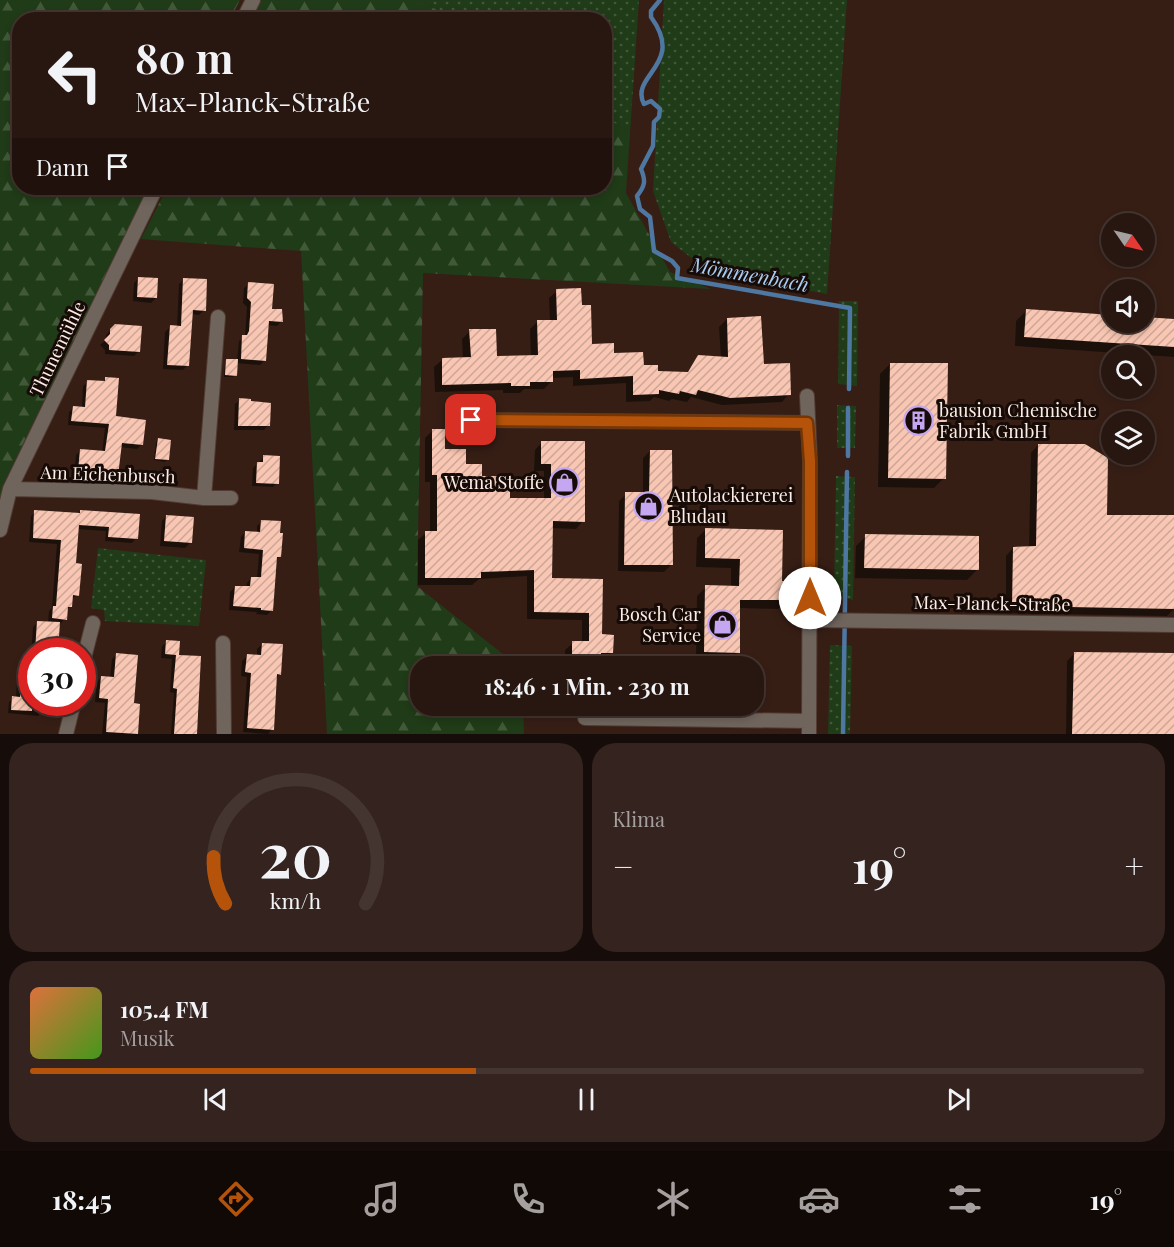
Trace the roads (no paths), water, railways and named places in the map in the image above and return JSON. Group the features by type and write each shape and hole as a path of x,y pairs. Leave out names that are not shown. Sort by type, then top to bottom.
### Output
{"street":[{"name":"Thunemühle","path":"0,530 10,489 153,195"},
{"path":"204,498 218,316"},
{"path":"585,718 809,728 810,461 807,396"},
{"path":"471,420 807,423"},
{"name":"Am Eichenbusch","path":"10,489 152,492 204,498 231,498"},
{"name":"Max-Planck-Straße","path":"810,620 1174,625"},
{"path":"89,638 93,624"},
{"path":"223,643 224,734"},
{"path":"66,734 70,716"}],"waterway":[{"name":"Mömmenbach","path":"660,0 651,11 651,17 660,33 663,47 660,58 641,94 644,104 651,101 660,109 659,117 654,122 653,146 641,169 644,177 643,186 637,196 640,209 650,217 654,251 672,261 678,268 677,278 850,308 849,389"},
{"name":"Mömmenbach","path":"848,408 848,456"},
{"name":"Mömmenbach","path":"843,734 847,472"}],"place":[{"name":"bausion Chemische Fabrik GmbH","path":"918,421"},
{"name":"Wema Stoffe","path":"565,483"},
{"name":"Autolackiererei Bludau","path":"649,506"},
{"name":"Bosch Car Service","path":"722,625"}]}
